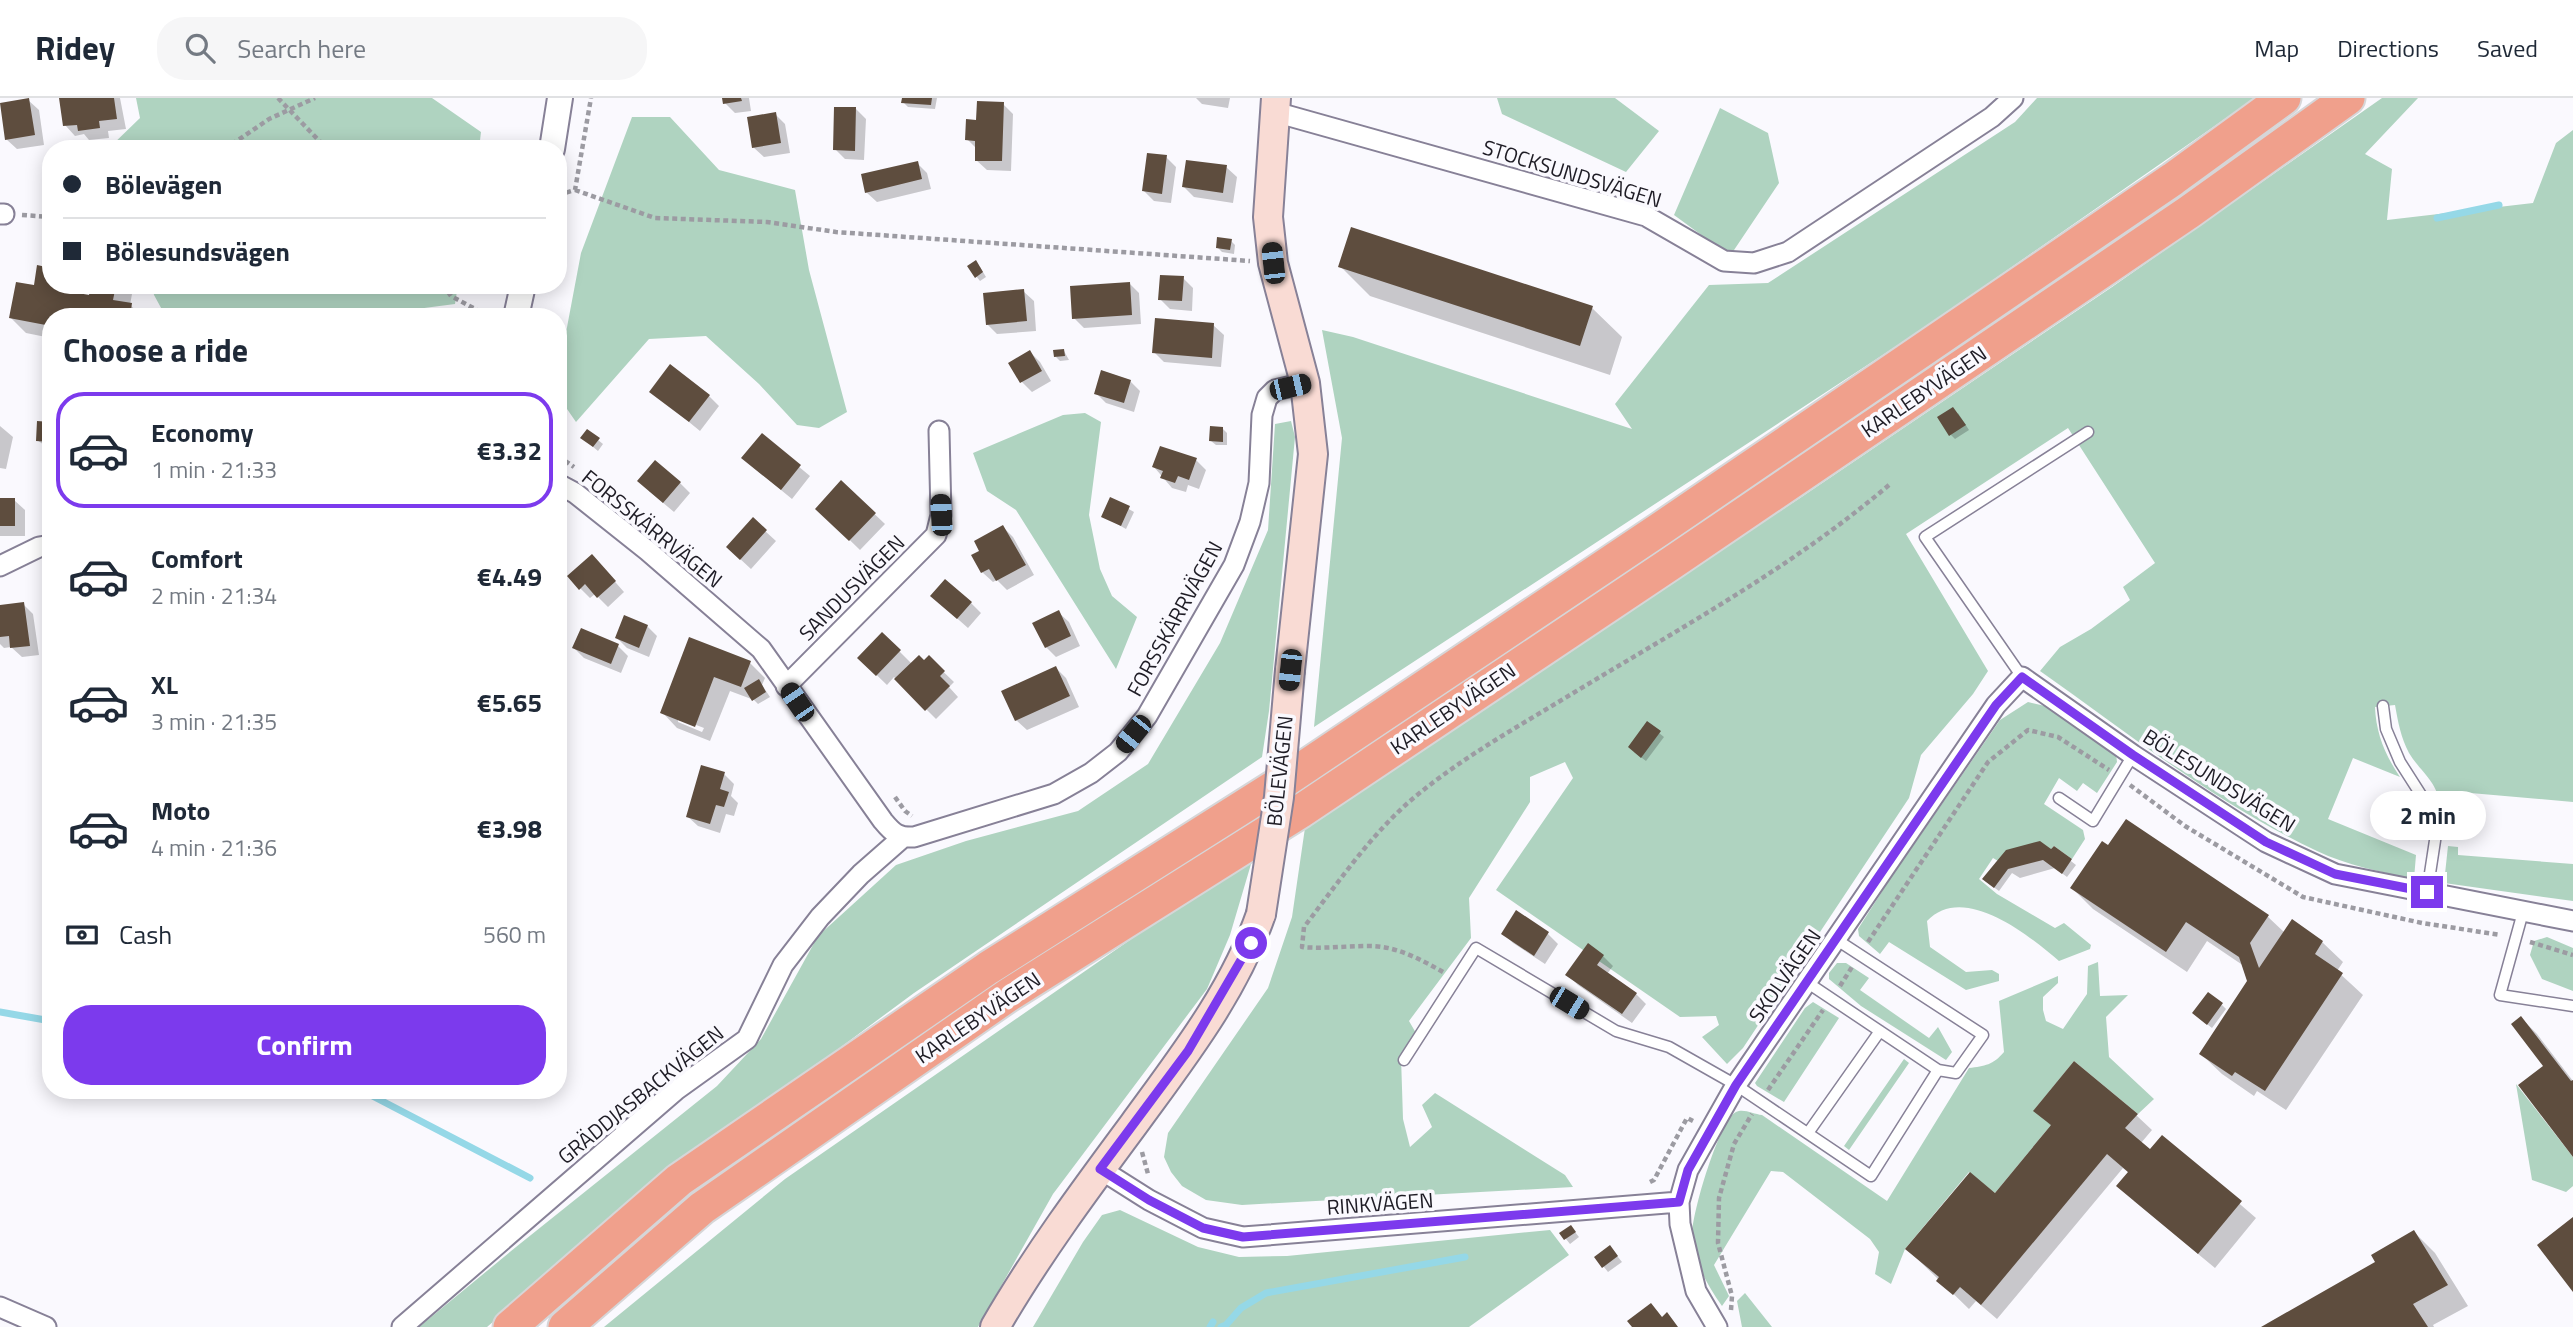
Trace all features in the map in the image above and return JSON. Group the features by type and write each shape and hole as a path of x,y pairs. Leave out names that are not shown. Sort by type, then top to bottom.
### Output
{"highway":[{"name":"KARLEBYVÄGEN","path":"510,1327 680,1180 988,968 1287,779 1660,529 2173,179 2284,98"},
{"name":"KARLEBYVÄGEN","path":"565,1327 702,1208 1007,996 1301,811 1661,570 2189,212 2348,98"}],"main road":[{"name":"BÖLEVÄGEN","path":"995,1327 1027,1272 1188,1051 1245,953 1261,914 1279,797 1313,454 1305,383 1273,263 1268,218 1276,105"}],"street":[{"path":"553,140 560,98"},
{"name":"STOCKSUNDSVÄGEN","path":"1276,105 1646,216 1724,261 1754,263 1788,252 1992,117 2013,98"},
{"name":"FORSSKÄRRVÄGEN","path":"567,489 648,551 761,649 883,821 892,832 902,838 1054,794 1090,774 1118,752 1147,716 1234,565 1250,522 1259,483 1262,415 1266,398 1275,390 1305,383"},
{"name":"SANDUSVÄGEN","path":"786,686 936,535 941,515 939,431"},
{"path":"0,566 42,547"},
{"name":"BÖLESUNDSVÄGEN","path":"2022,677 2133,755 2266,842 2335,874 2573,921"},
{"name":"SKOLVÄGEN","path":"1717,1327 1696,1292 1680,1224 1679,1202 1688,1170 1736,1085 1838,940 1996,705 2022,677"},
{"name":"GRÄDDJASBACKVÄGEN","path":"402,1327 676,1090 747,1038 783,965 820,917 861,874 902,838"},
{"name":"RINKVÄGEN","path":"1100,1169 1149,1200 1203,1228 1243,1237 1679,1202"},
{"path":"0,1307 46,1327"}],"lane":[{"path":"2022,677 1925,537 2088,432"},
{"path":"2383,706 2386,729 2400,762 2430,808 2437,834 2427,892"},
{"path":"2059,798 2093,821 2133,755"},
{"path":"2523,912 2500,995 2573,1006"},
{"path":"1808,983 1938,1070 1956,1073 1983,1035 1838,940"},
{"path":"1405,1060 1476,948 1616,1031 1669,1047 1736,1085 1871,1176 1938,1070"},
{"path":"1808,1133 1880,1031"}],"path":[{"path":"278,98 319,140"},
{"path":"238,140 270,119 315,98"},
{"path":"575,190 591,98"},
{"path":"567,192 575,190 655,218 766,222 836,232 1273,263"},
{"path":"2,214 42,216"},
{"path":"450,294 473,308"},
{"path":"1455,980 1416,956 1369,945 1324,949 1302,947 1304,927 1385,825 1448,771 1749,589 1850,519 1889,485"},
{"path":"1644,1184 1654,1180 1687,1118 1734,1143"},
{"path":"1142,1152 1148,1175 1155,1181"}],"green space":[{"path":"136,98 432,98 481,132 480,140 117,140 140,118"},
{"path":"1497,98 1615,98 1659,131 1626,172 1502,114"},
{"path":"2037,98 2255,98 1924,328 1314,727 1342,438 1322,330 1353,337 1632,429 1615,404 1709,285 1768,283 2015,122"},
{"path":"2382,98 2418,98 2365,154 2392,169 2387,220 2533,203 2556,143 2573,130 2573,802 2459,792 2457,811 2439,809 2434,786 2406,747 2395,705 2375,707 2382,744 2400,777 2353,758 2328,819 2416,855 2414,879 2377,871 2317,851 2244,812 2174,767 2040,671 2060,647 2091,629 2130,600 2123,587 2155,563 2068,428 1906,534 1988,671 1973,694 1921,755 1909,798 1743,1048 1727,1064 1702,1037 1719,1025 1716,1016 1680,1017 1496,890 1573,778 1565,762 1530,777 1530,802 1469,898 1471,938 1409,1021 1420,1040 1401,1057 1403,1119 1410,1147 1432,1127 1422,1105 1435,1093 1565,1175 1573,1187 1242,1205 1206,1200 1182,1186 1164,1157 1168,1133 1268,988 1292,917 1306,821 1800,498 2112,287"},
{"path":"1720,108 1768,133 1779,183 1730,256 1674,215"},
{"path":"632,117 670,117 719,170 795,190 809,270 847,412 819,428 797,425 759,384 706,336 649,339 576,422 567,409 567,327 581,253"},
{"path":"457,294 455,304 424,308 161,308 154,295"},
{"path":"1085,413 1101,422 1089,515 1100,569 1112,596 1137,617 1116,669 1016,510 987,491 973,453 1063,415"},
{"path":"1291,421 1295,437 1269,711 1262,757 914,993 649,1189 487,1327 419,1327 717,1086 761,1039 818,936 896,865 966,841 1078,811 1148,764 1220,643 1268,530 1275,424"},
{"path":"2028,702 2045,706 2116,754 2117,762 2097,793 2083,783 2077,791 2059,778 2044,804 2083,830 2085,839 2072,859 2054,846 2051,849 1998,861 1993,858 1979,879 1997,894 2055,928 2064,923 2091,945 2090,949 2059,961 2031,938 1995,917 1959,907 1942,910 1927,921 1930,947 1966,972 1992,970 1999,974 1999,981 1966,990 1889,942 1880,954 1859,936 1858,929 2000,720"},
{"path":"2448,846 2458,847 2458,855 2573,864 2573,901 2444,883"},
{"path":"1254,854 1230,935 1207,989 1053,1194 978,1327 604,1327 785,1179"},
{"path":"2547,937 2573,948 2573,991 2542,979 2530,955 2534,941"},
{"path":"2098,962 2100,996 2128,995 2106,1017 2109,1057 2154,1099 2138,1114 2074,1061 2034,1110 2051,1125 1995,1193 1969,1172 1905,1249 1891,1284 1875,1274 1879,1252 1870,1239 1783,1172 1771,1171 1714,1265 1729,1296 1722,1306 1700,1268 1692,1243 1692,1232 1706,1173 1721,1133 1736,1112 1762,1115 1887,1201 1969,1068 1988,1064 2004,1052 1999,1001 2058,976 2058,983 2043,997 2043,1010 2046,1021 2063,1029 2087,994 2088,966"},
{"path":"1837,963 1846,963 1869,978 1860,990 1929,1038 1938,1027 1952,1052 1946,1060 1861,1006 1829,979 1829,973"},
{"path":"1813,1002 1839,1018 1784,1102 1755,1083 1805,1008"},
{"path":"1904,1059 1909,1063 1849,1150 1844,1146"},
{"path":"2516,1084 2573,1157 2573,1186 2566,1192 2532,1180"},
{"path":"1120,1210 1198,1247 1239,1257 1287,1256 1550,1230 1569,1255 1469,1327 1033,1327 1102,1215"},
{"path":"1745,1293 1772,1327 1742,1327 1737,1301"}],"building":[{"path":"29,98 35,135 5,140 0,103"},
{"path":"59,98 114,98 117,119 99,121 100,128 78,131 77,125 63,126"},
{"path":"722,98 741,98 742,101 723,104"},
{"path":"902,98 932,98 931,105 901,103"},
{"path":"977,101 1004,102 1002,161 975,161 975,141 965,140 966,119 976,120"},
{"path":"834,107 856,107 855,151 833,150"},
{"path":"776,112 781,143 752,148 747,117"},
{"path":"1147,153 1167,155 1162,194 1142,191"},
{"path":"1186,160 1227,165 1223,193 1182,187"},
{"path":"918,161 922,179 865,193 861,174"},
{"path":"1351,227 1593,306 1580,346 1338,267"},
{"path":"1217,237 1232,239 1230,250 1216,248"},
{"path":"976,260 983,272 975,278 967,266"},
{"path":"37,265 42,266 42,294 114,294 113,300 132,303 131,308 42,308 42,324 9,318 16,282 34,285"},
{"path":"1160,275 1184,276 1182,301 1158,300"},
{"path":"1130,282 1132,315 1072,319 1070,286"},
{"path":"1024,289 1027,321 986,325 983,293"},
{"path":"1155,318 1214,323 1212,358 1152,353"},
{"path":"1064,349 1065,356 1054,357 1053,350"},
{"path":"1030,350 1042,371 1020,383 1008,363"},
{"path":"670,364 710,395 689,422 649,392"},
{"path":"1101,370 1131,380 1124,403 1094,394"},
{"path":"1953,407 1966,425 1949,436 1937,417"},
{"path":"37,421 42,421 42,441 36,441"},
{"path":"1210,426 1223,427 1223,442 1209,441"},
{"path":"587,429 600,438 593,447 580,438"},
{"path":"762,433 801,465 781,490 741,458"},
{"path":"1160,446 1197,458 1189,480 1178,476 1175,483 1160,478 1163,471 1152,467"},
{"path":"655,460 681,482 663,503 637,481"},
{"path":"841,480 876,513 849,541 815,509"},
{"path":"1110,497 1130,506 1121,526 1101,517"},
{"path":"0,498 15,498 15,526 0,526"},
{"path":"753,517 767,530 740,560 726,547"},
{"path":"1003,525 1026,565 996,581 989,569 981,573 971,555 979,551 974,541"},
{"path":"592,554 616,581 597,598 585,584 579,590 567,576"},
{"path":"945,579 972,602 957,619 930,596"},
{"path":"24,602 30,646 10,648 9,636 0,637 0,605"},
{"path":"1059,610 1071,636 1045,648 1032,623"},
{"path":"624,615 648,625 639,648 615,638"},
{"path":"581,628 619,644 611,664 572,648"},
{"path":"882,632 901,650 876,676 857,658"},
{"path":"689,637 751,661 741,687 714,677 695,727 660,713"},
{"path":"919,655 924,660 929,655 945,671 940,676 950,686 925,711 894,679"},
{"path":"1056,666 1070,696 1015,721 1001,691"},
{"path":"759,679 766,692 752,701 744,688"},
{"path":"1647,721 1661,731 1641,758 1628,747"},
{"path":"701,765 725,772 720,789 729,792 724,807 716,805 710,824 686,817"},
{"path":"2126,819 2269,915 2250,943 2259,968 2292,919 2323,941 2315,954 2343,973 2265,1091 2235,1072 2232,1076 2199,1054 2247,981 2239,957 2186,922 2166,952 2070,888 2102,841 2108,845"},
{"path":"2040,841 2051,849 2054,846 2072,859 2062,874 2043,860 2008,869 1994,888 1982,879 2006,850"},
{"path":"1516,910 1549,932 1534,956 1501,934"},
{"path":"1588,943 1604,955 1597,965 1637,993 1622,1014 1565,975"},
{"path":"2208,992 2223,1003 2207,1025 2192,1013"},
{"path":"2521,1016 2571,1081 2573,1080 2573,1157 2518,1085 2543,1066 2511,1024"},
{"path":"2074,1061 2138,1114 2125,1128 2150,1149 2162,1135 2242,1201 2198,1254 2116,1186 2128,1172 2107,1154 1981,1305 1960,1287 1953,1295 1936,1281 1939,1277 1905,1249 1970,1172 1995,1193 2051,1125 2033,1111"},
{"path":"2573,1217 2573,1292 2537,1245"},
{"path":"1571,1225 1576,1232 1564,1240 1559,1233"},
{"path":"2414,1230 2448,1285 2413,1304 2428,1327 2261,1327 2375,1262 2371,1255"},
{"path":"1610,1245 1618,1256 1602,1268 1594,1257"},
{"path":"1651,1303 1662,1317 1667,1312 1678,1327 1632,1327 1627,1321"}],"waterway":[{"path":"2437,218 2499,205"},
{"path":"0,1012 42,1019"},
{"path":"378,1099 530,1178"},
{"path":"1221,1327 1241,1308 1266,1293 1465,1257"},
{"path":"1210,1327 1213,1322"}],"route":[{"path":"1251,943 1188,1051 1100,1169 1149,1200 1203,1228 1243,1237 1679,1202 1688,1170 1736,1085 1996,705 2022,677 2133,755 2266,842 2335,874 2427,892"}]}
